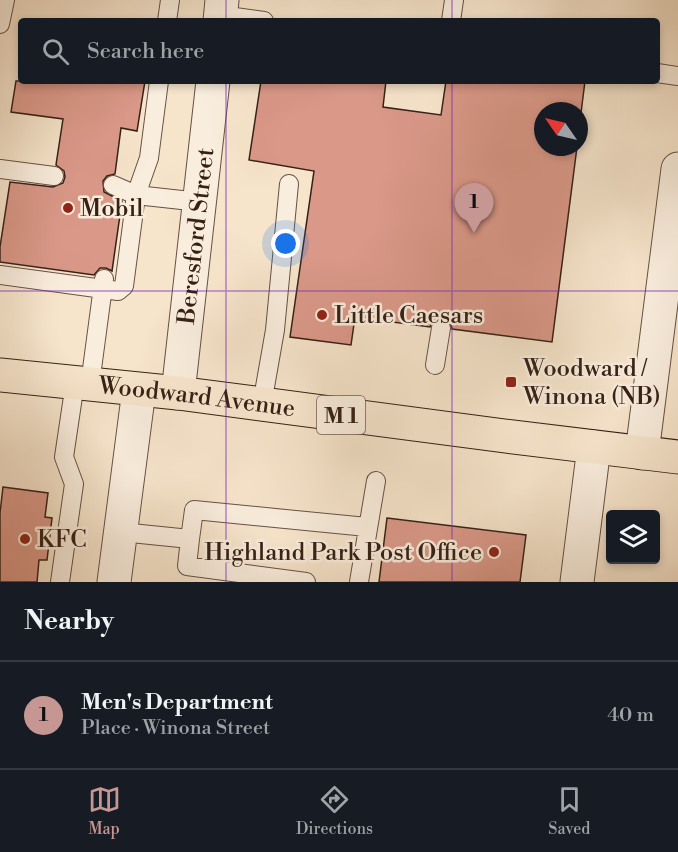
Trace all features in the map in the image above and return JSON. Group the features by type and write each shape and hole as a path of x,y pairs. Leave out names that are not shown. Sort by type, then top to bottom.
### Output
{"main road":[{"name":"Woodward Avenue","path":"0,375 178,393 678,457"}],"street":[{"name":"Beresford Street","path":"178,393 213,84"},
{"path":"642,453 678,168"},
{"path":"114,582 139,390"},
{"path":"577,582 594,447"}],"lane":[{"path":"0,24 4,0"},
{"path":"167,18 170,0"},
{"path":"451,18 454,0"},
{"path":"221,12 250,18"},
{"path":"660,73 678,76"},
{"path":"4,272 31,273 104,283 118,291 124,286 136,195 149,158 159,84"},
{"path":"12,173 48,178"},
{"path":"262,404 275,330 289,184"},
{"path":"116,187 136,195 200,202"},
{"path":"60,582 74,484 64,457 83,384 104,283"},
{"path":"435,365 441,328"},
{"path":"359,582 376,482"},
{"path":"306,582 187,566 194,510 367,527"},
{"path":"121,532 190,539"}],"building":[{"path":"16,81 18,84 145,84 137,131 121,128 115,174 107,176 103,181 104,192 122,201 112,271 100,268 94,275 0,262 0,247 10,182 53,187 63,183 65,177 64,171 56,165 63,119 11,112"},
{"path":"261,84 386,84 383,107 441,115 446,84 585,84 582,102 534,102 534,156 576,156 552,342 452,329 449,320 442,317 433,320 430,327 355,317 351,345 290,337 314,171 249,160"},
{"name":"KFC","path":"3,487 48,493 45,517 52,518 47,560 39,560 37,582 0,582 0,513"},
{"path":"387,518 526,535 520,582 379,582"}],"place":[{"name":"Mobil","path":"68,208"},
{"name":"Men's Department","path":"474,233"},
{"name":"Little Caesars","path":"322,315"},
{"name":"Woodward / Winona (NB)","path":"511,382"},
{"name":"KFC","path":"25,539"},
{"name":"Highland Park Post Office","path":"494,552"}]}
